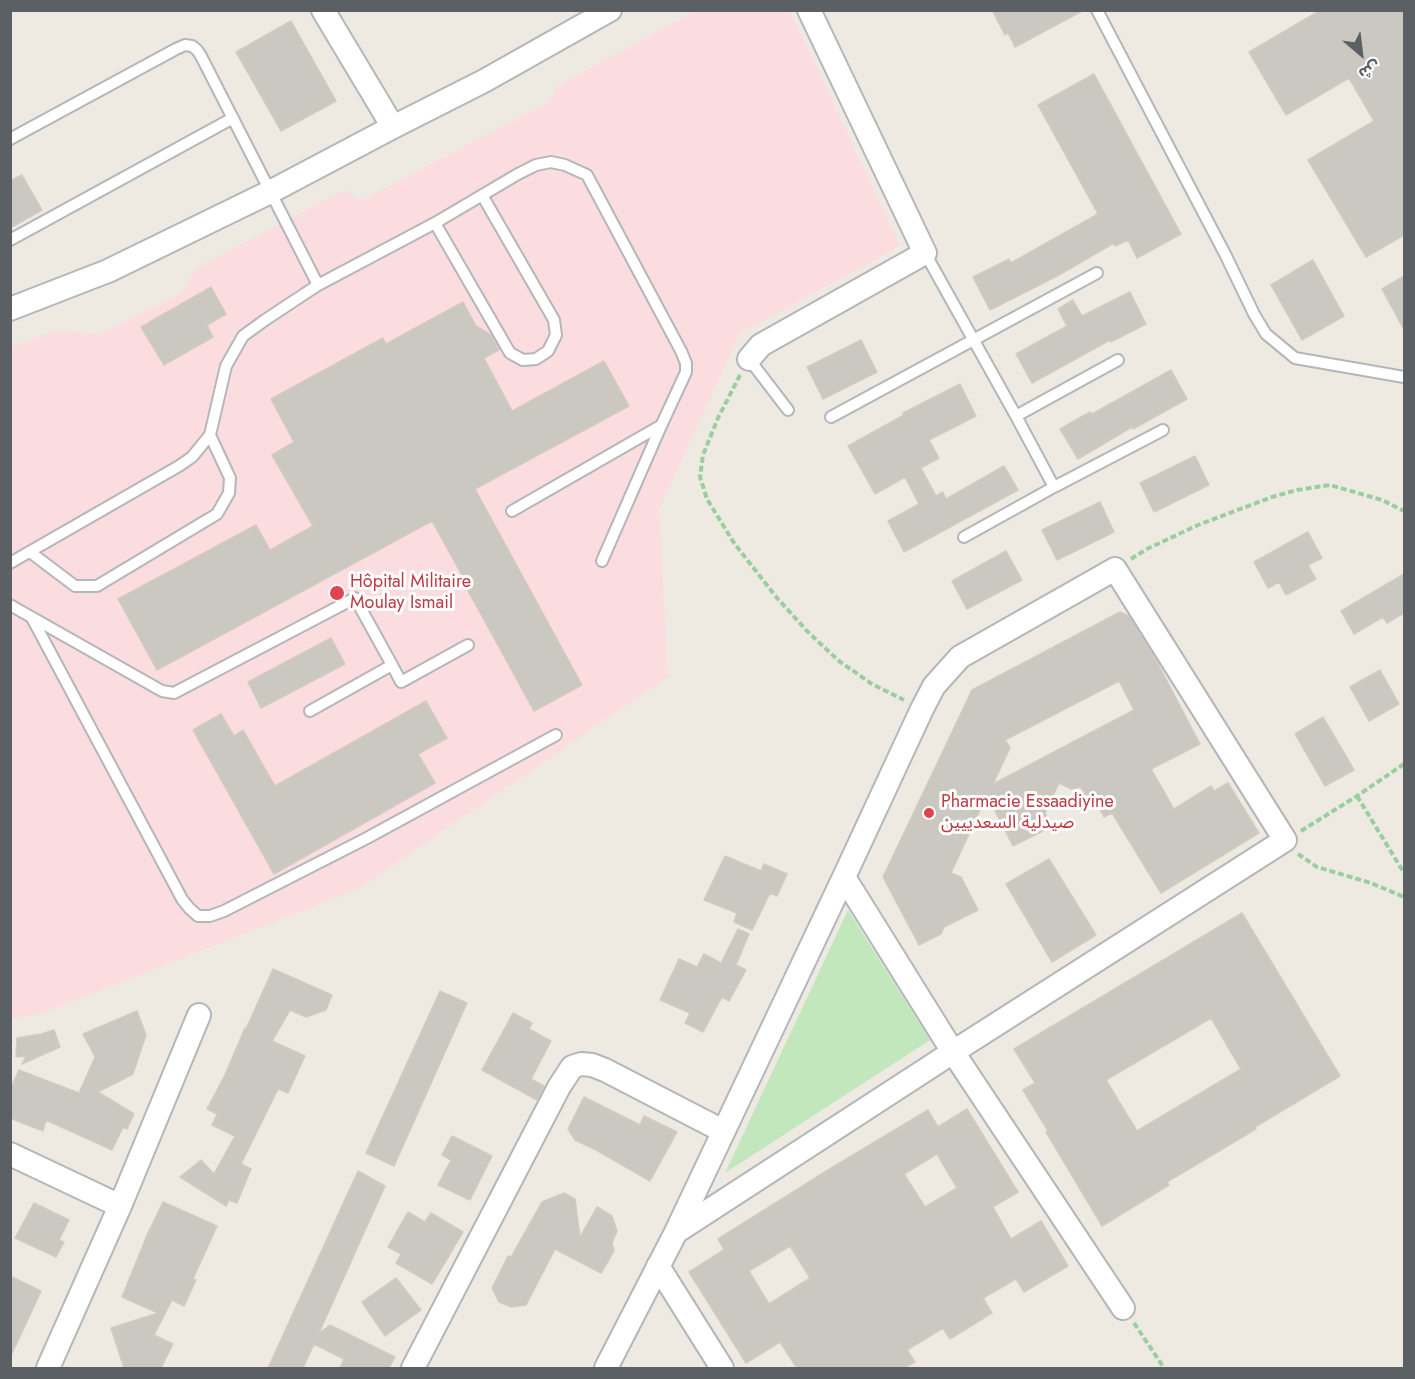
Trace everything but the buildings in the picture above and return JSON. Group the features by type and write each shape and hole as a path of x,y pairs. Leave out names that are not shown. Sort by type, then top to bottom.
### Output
{"street":[{"path":"322,10 393,127"},
{"path":"10,309 108,271 270,192 484,81 610,10"},
{"path":"749,359 761,345 926,253 809,10"},
{"path":"606,1368 676,1232 934,686 960,657 1115,569 1285,840 676,1232"},
{"path":"844,877 953,1052 1123,1308"},
{"path":"48,1368 120,1206 199,1015"},
{"path":"413,1368 559,1087 572,1067 581,1064 592,1065 605,1070 723,1131"},
{"path":"10,1154 120,1206"},
{"path":"658,1266 722,1368"}],"lane":[{"path":"1097,10 1266,334 1295,358 1404,377"},
{"path":"10,139 185,45 192,46 197,50 233,118 318,285"},
{"path":"10,240 233,118"},
{"path":"10,563 192,457 210,435 226,366 243,336 318,285 435,223 518,174 536,165 551,162 565,165 587,175 686,363 686,372 602,561"},
{"path":"435,223 510,352 523,360 536,359 548,351 556,336 554,320 482,195"},
{"path":"926,253 1054,487"},
{"path":"831,417 1097,273"},
{"path":"749,359 788,410"},
{"path":"1016,416 1118,360"},
{"path":"512,511 661,426"},
{"path":"964,537 1162,430"},
{"path":"30,552 75,586 97,586 217,513 229,493 230,478 210,435"},
{"path":"10,604 162,692 174,693 355,598 401,682 468,645"},
{"path":"32,618 182,899 198,916 210,916 248,899 367,838 556,735"},
{"path":"310,711 392,665"}],"path":[{"path":"749,359 718,418 703,455 700,477 707,499 734,543 777,598 808,632 840,661 872,684 922,709"},
{"path":"1115,569 1147,549 1198,525 1297,490 1330,485 1382,500 1404,511"},
{"path":"1404,764 1358,796 1285,840 1300,856 1317,867 1371,883 1404,897"},
{"path":"1358,796 1404,873"},
{"path":"1123,1308 1164,1368"}],"shaded area":[{"name":"Hôpital Militaire Moulay Ismail","path":"695,11 790,11 900,246 740,333 659,509 668,677 358,889 43,1013 11,1020 10,347 57,330 100,334 182,293 196,268 345,190 360,201 550,102 556,87"}],"green space":[{"path":"848,910 930,1040 725,1173"}],"place":[{"name":"Hôpital Militaire Moulay Ismail","path":"337,593"},
{"name":"Pharmacie Essaadiyine صيدلية السعدييين","path":"929,813"}]}
